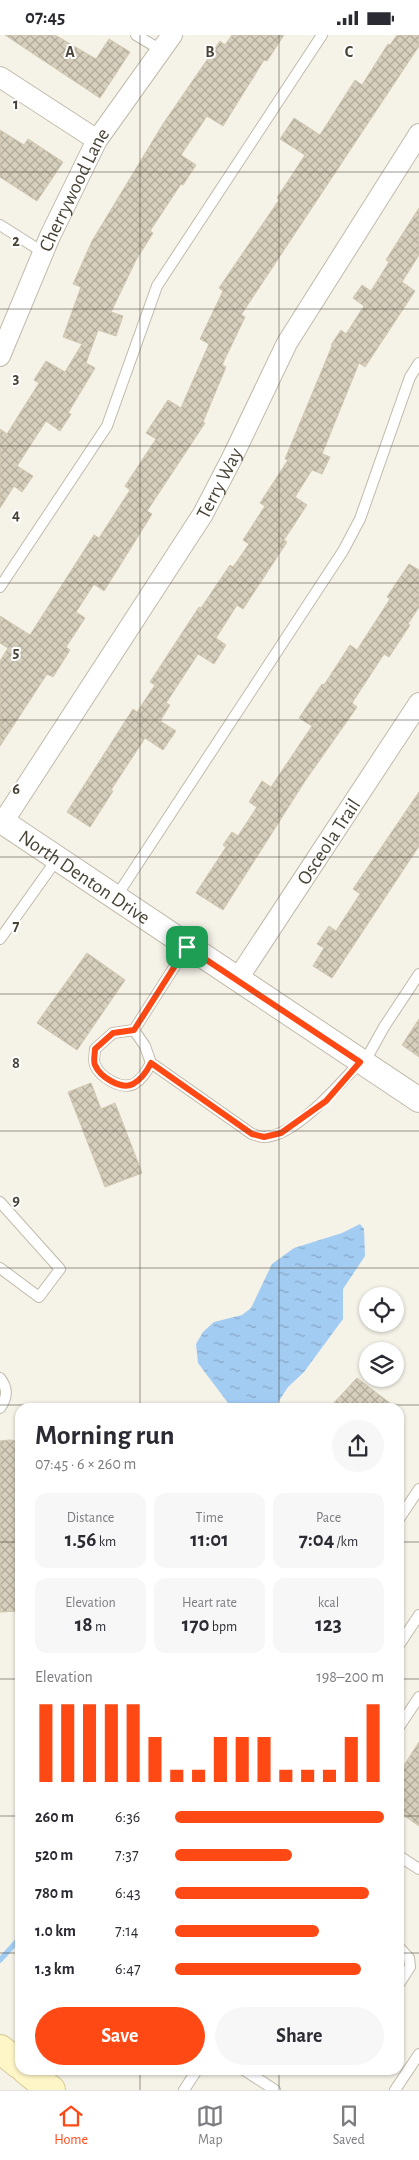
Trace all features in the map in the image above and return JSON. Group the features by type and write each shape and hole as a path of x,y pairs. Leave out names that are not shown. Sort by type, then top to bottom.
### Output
{"main road":[{"path":"0,2049 15,2061"},
{"path":"32,2075 51,2090"}],"street":[{"name":"Cherrywood Lane","path":"1,353 44,253 97,140 166,43"},
{"path":"0,77 97,140"},
{"name":"Terry Way","path":"2,821 203,514 287,343 419,134"},
{"name":"Osceola Trail","path":"237,980 419,703"},
{"name":"North Denton Drive","path":"2,821 187,947 419,1100"}],"lane":[{"path":"136,35 166,43"},
{"path":"0,587 107,426 156,287 322,35"},
{"path":"0,225 44,253"},
{"path":"115,898 343,551 360,519 410,377 419,363"},
{"path":"0,939 57,859"},
{"path":"151,1063 145,1074 132,1085 121,1085 104,1078 94,1064 95,1049 113,1033 134,1030 187,947"},
{"path":"134,1030 144,1046 151,1063 252,1134 264,1137 281,1133 326,1101 362,1063 419,974"},
{"path":"0,1202 60,1269 39,1297 0,1268"},
{"path":"0,1378 5,1385 7,1393 0,1408"},
{"path":"404,1512 419,1489"},
{"path":"404,1638 419,1615"},
{"path":"404,1720 419,1697"},
{"path":"404,1859 419,1869"},
{"path":"404,1952 409,1958 410,1967 404,1977"},
{"path":"395,2090 419,2054"},
{"path":"184,2090 194,2075"},
{"path":"252,2075 274,2090"}],"water":[{"path":"360,1224 364,1229 365,1256 343,1289 343,1319 304,1372 288,1387 278,1403 228,1403 198,1363 196,1344 203,1332 214,1322 242,1315 251,1308 272,1264 294,1248 342,1233"}],"building":[{"path":"5,35 55,35 96,59 109,39 130,52 100,98"},
{"path":"232,35 284,35 267,61 264,60 223,126 207,116 181,155 196,165 150,231 153,233 136,260 111,312 123,316 116,336 98,330 86,363 95,368 68,413 71,414 60,431 46,421 17,466 33,476 22,492 14,486 0,508 0,429 7,434 39,383 34,380 46,361 65,372 82,344 63,337 81,287 73,284 92,241 163,124 220,41 225,45"},
{"path":"397,35 419,35 419,46 241,315 245,317 222,365 226,367 203,422 205,423 147,511 152,514 104,591 94,584 76,612 85,618 66,647 70,650 53,677 47,674 0,746 0,661 8,648 0,643 0,616 30,635 94,535 99,538 130,490 125,486 156,439 146,433 168,400 181,408 209,344 200,339 223,291 219,288 279,200 277,198 305,155 280,139 294,118 320,135 355,80 362,85 388,44 390,45"},
{"path":"0,130 24,145 28,139 63,162 37,201 0,177"},
{"path":"419,208 419,255 402,282 415,291 365,367 359,363 322,454 330,457 322,474 312,470 295,497 307,505 284,540 287,542 243,609 237,605 216,638 226,645 214,664 198,654 166,703 170,705 160,721 176,731 163,750 145,738 111,790 113,791 90,827 67,812 133,709 137,712 155,685 150,682 199,607 201,608 230,565 233,567 249,544 243,540 265,506 260,503 288,460 285,459 331,345 341,330 346,334 364,306 353,298 362,285 371,291 389,262 386,260"},
{"path":"409,564 419,570 419,607 408,624 410,625 389,657 384,654 352,703 357,707 305,781 223,910 196,893 226,847 223,845 232,832 238,836 257,807 249,802 262,781 271,787 312,726 299,718 322,684 324,685 350,645 357,650 390,599 387,597"},
{"path":"419,792 419,846 332,978 313,966 324,948 317,944 329,926 336,931 360,894 353,889"},
{"path":"87,953 125,980 77,1050 37,1023"},
{"path":"419,1019 419,1057 402,1045"},
{"path":"91,1083 101,1109 115,1103 142,1173 105,1187 68,1092"},
{"path":"357,1378 359,1380 359,1387 369,1387 390,1403 334,1403"},
{"path":"0,1441 15,1441 15,1611 0,1612"},
{"path":"419,1742 419,1826 404,1816 404,1765"}],"waterway":[{"path":"0,1960 15,1944"}],"route":[{"path":"187,947 360,1062 326,1101 281,1133 264,1137 252,1134 151,1063 145,1074 132,1085 121,1085 104,1078 94,1064 95,1049 113,1033 134,1030 187,947"}]}
